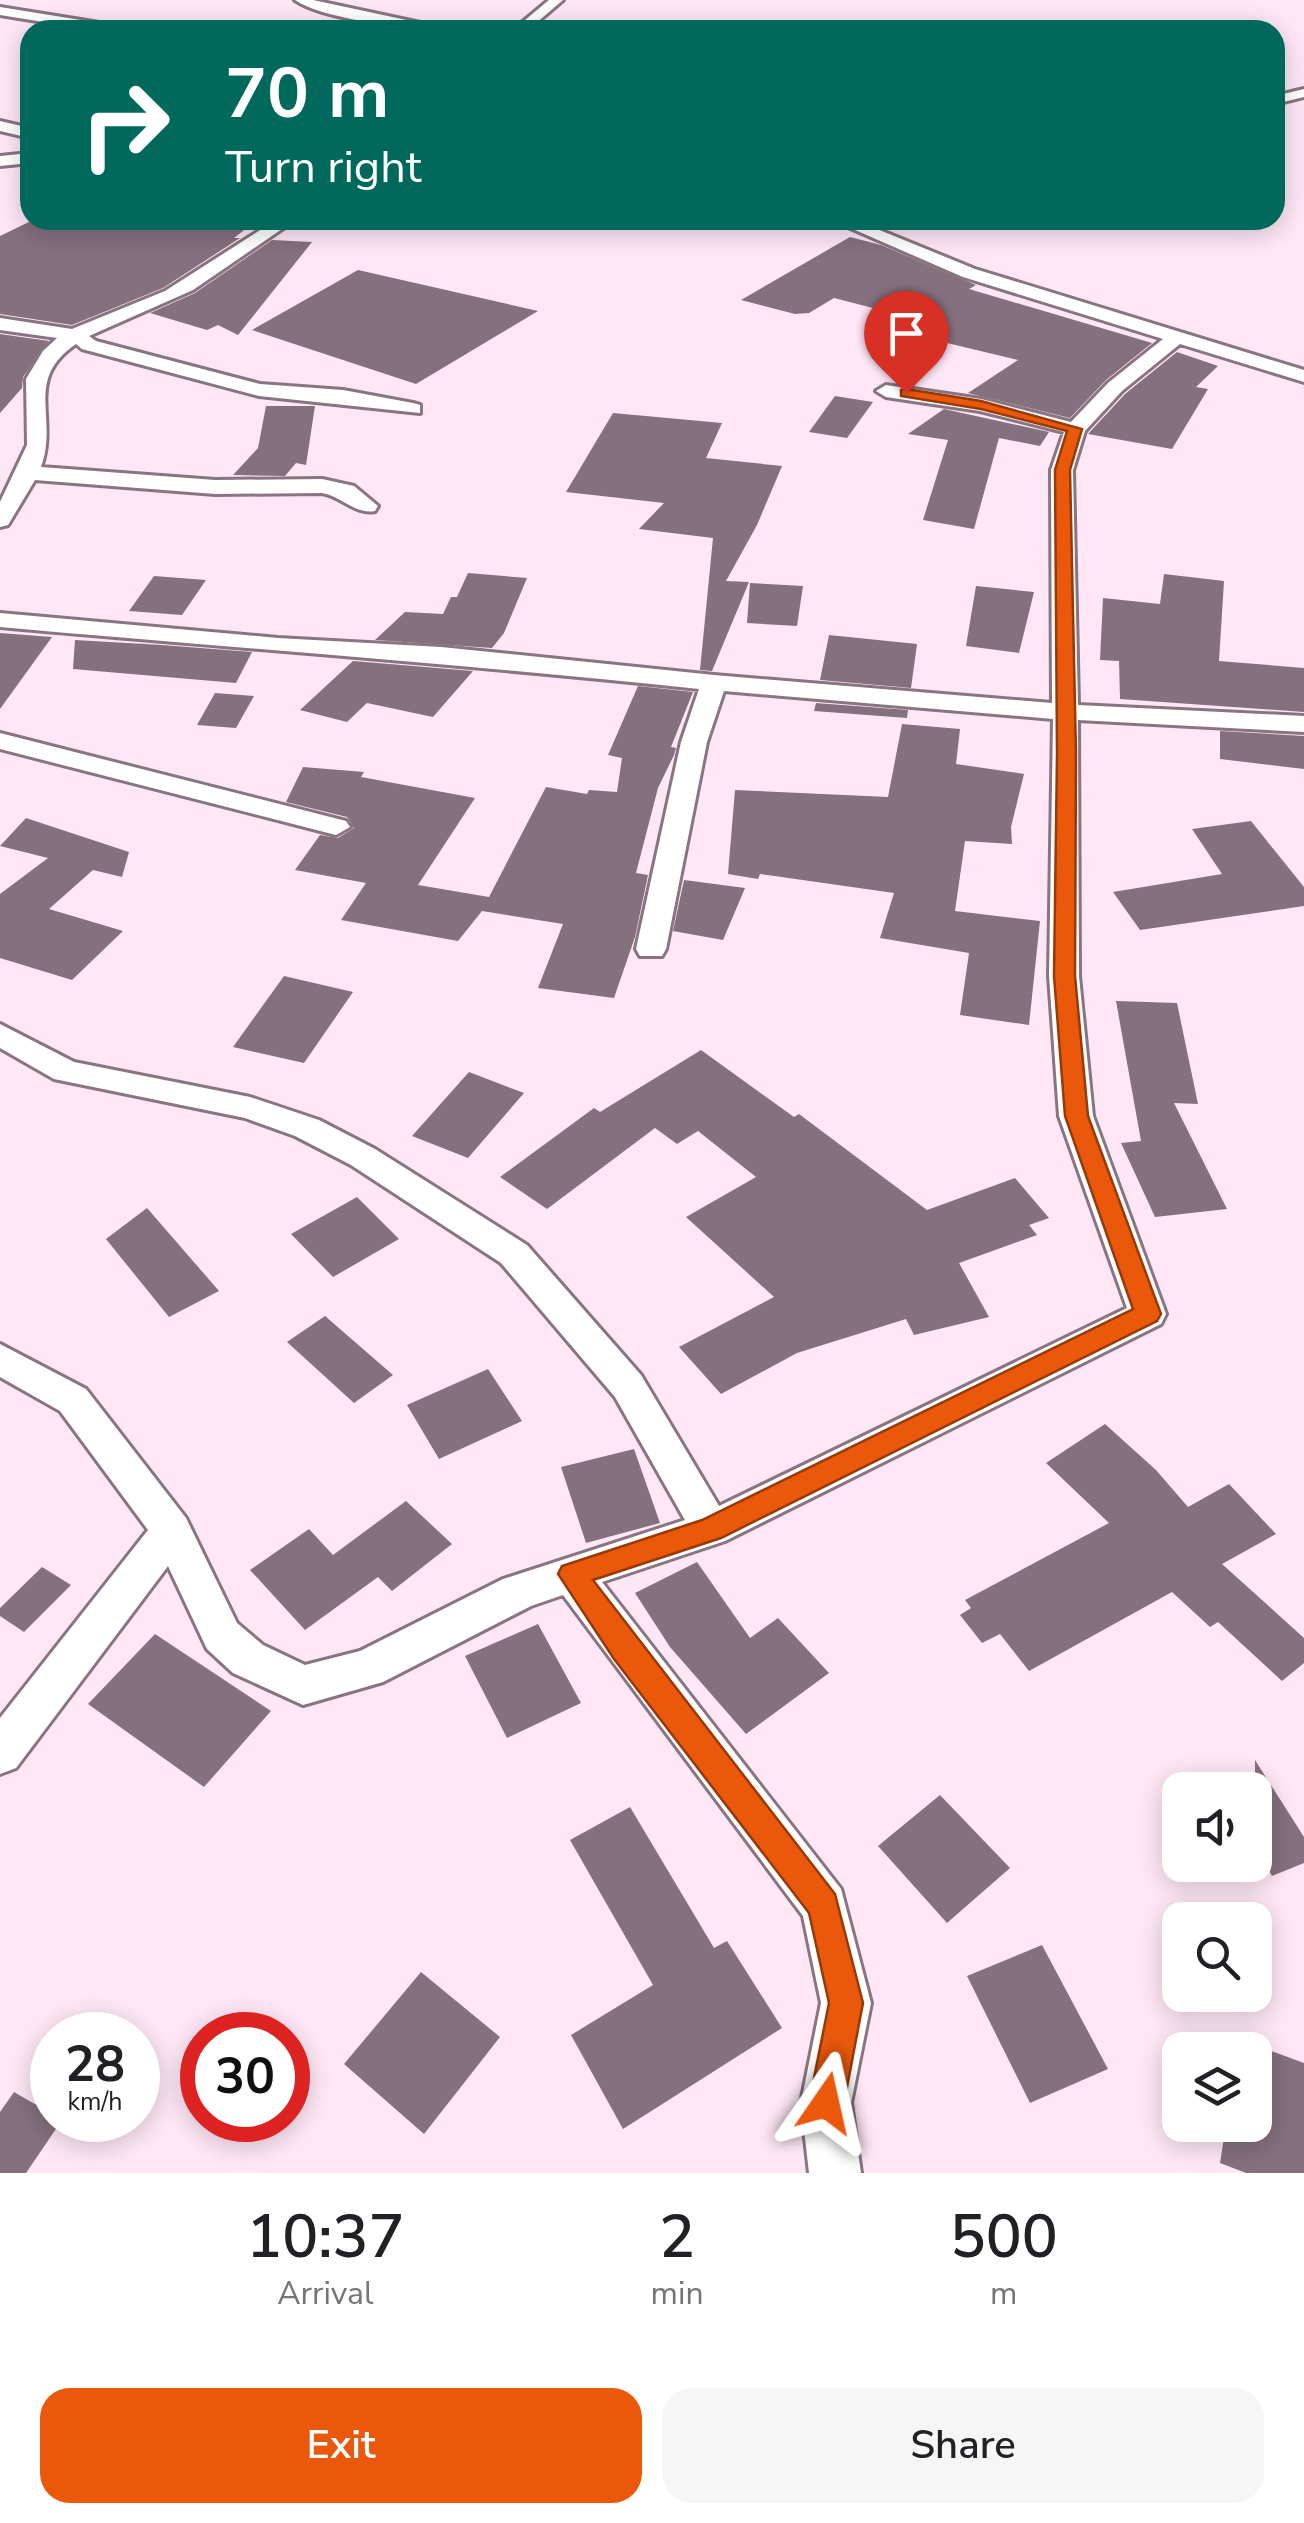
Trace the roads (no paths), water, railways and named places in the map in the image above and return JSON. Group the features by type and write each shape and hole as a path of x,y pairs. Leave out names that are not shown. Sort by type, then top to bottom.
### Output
{"street":[{"path":"0,10 32,0"},
{"path":"300,0 391,20"},
{"path":"533,20 558,0"},
{"path":"0,10 59,20"},
{"path":"0,520 28,473 38,442 33,386 40,368 54,352 78,336 168,296 273,230"},
{"path":"864,230 969,274 1304,376"},
{"path":"0,324 27,325 78,336 89,344 260,390 342,396 413,410"},
{"path":"0,1359 73,1400 172,1530 222,1636 248,1659 303,1685 368,1668 518,1592 710,1530 1148,1314 1076,1116 1064,976 1062,470 1075,429 1116,387 1175,338"},
{"path":"886,390 981,405 1075,429"},
{"path":"28,473 215,487 322,486 346,491 367,506"},
{"path":"0,620 278,645 441,654 714,683 1065,712 1304,724"},
{"path":"651,950 694,742 714,683"},
{"path":"0,742 336,826"},
{"path":"0,1034 65,1071 250,1108 307,1128 362,1157 514,1254 628,1386 710,1530"},
{"path":"0,1753 98,1631 172,1530"},
{"path":"572,1574 625,1649 824,1906 846,2003 826,2103 835,2173"}]}
